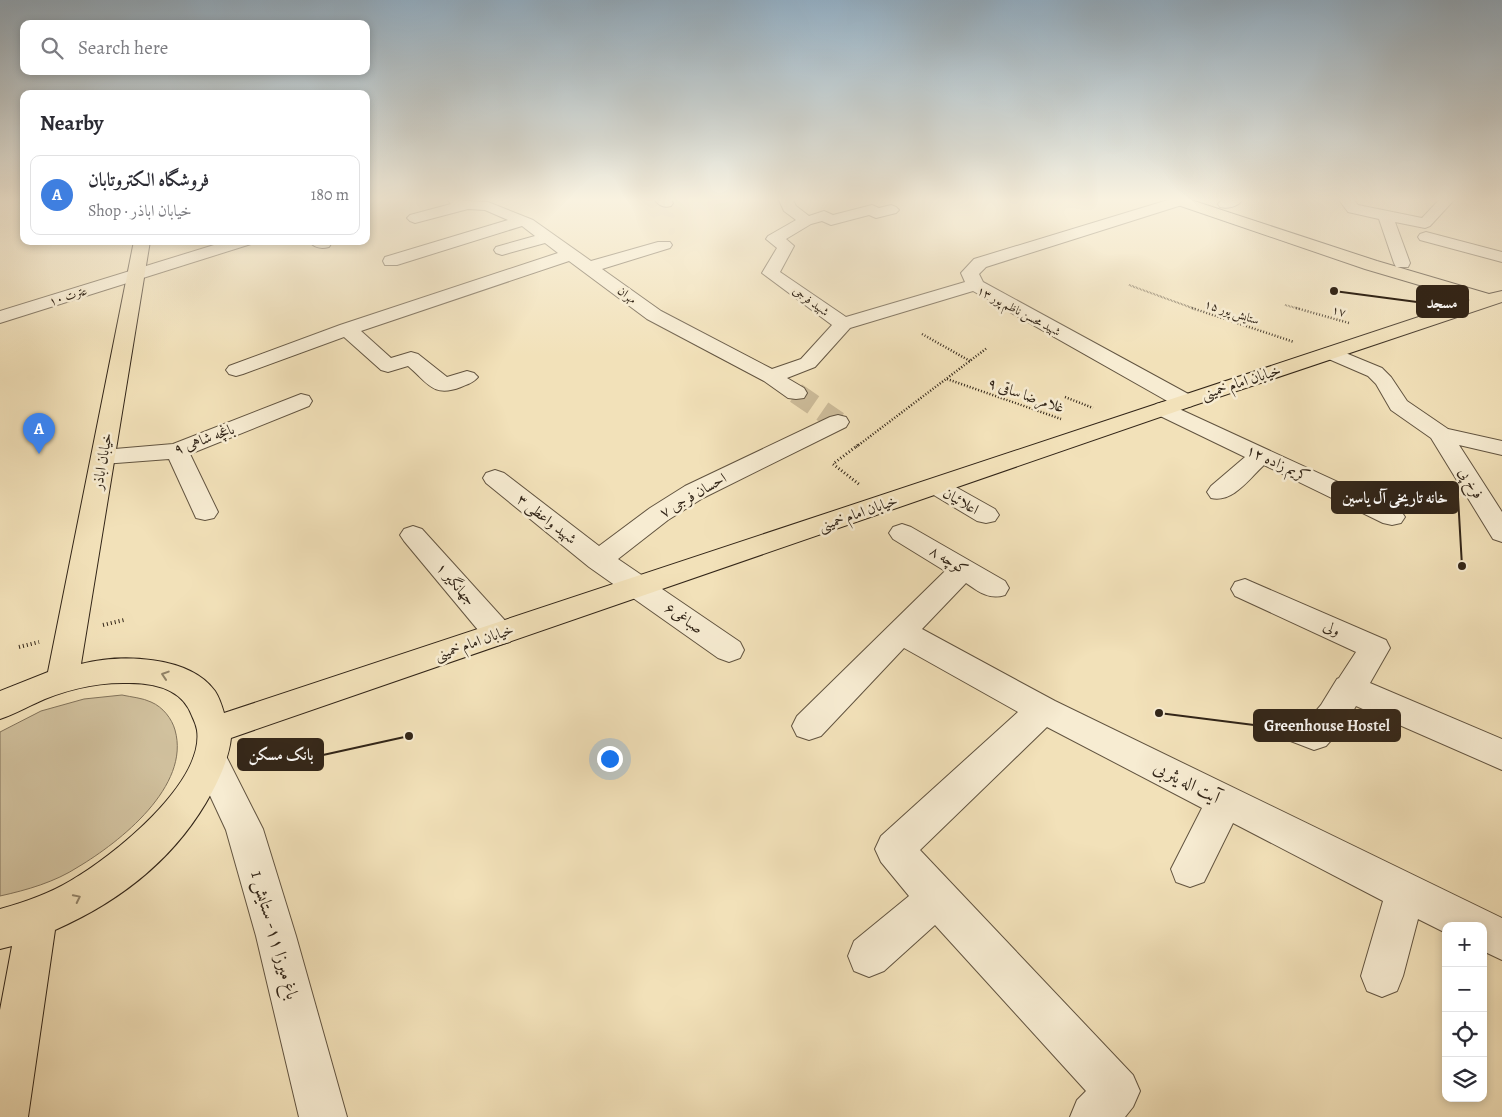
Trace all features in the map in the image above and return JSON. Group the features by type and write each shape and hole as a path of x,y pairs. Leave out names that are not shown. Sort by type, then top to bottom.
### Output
{"main road":[{"name":"خیابان اباذر","path":"62,680 140,252"},
{"path":"1370,252 1500,301"},
{"path":"1334,253 1370,265 1500,301"},
{"path":"1370,265 1408,285 1425,306"},
{"name":"خیابان امام خمینی","path":"212,745 499,634 1389,334 1425,306 1459,310 1500,301"},
{"path":"0,706 62,680 118,670 151,671 184,681 205,701 212,745 194,793 168,828 132,862 87,893 19,924 4,1117"}],"street":[{"name":"عترت ۱۰","path":"0,317 209,252"},
{"path":"392,260 418,252"},
{"name":"مهران","path":"569,252 654,315 771,377 796,393"},
{"path":"590,267 640,252"},
{"name":"شهید فرجی","path":"783,252 771,273 843,324"},
{"path":"975,285 970,273 980,263 1015,252"},
{"path":"1398,252 1402,263"},
{"path":"1483,252 1502,257"},
{"path":"236,370 347,330 572,254"},
{"name":"شهید محسن ناظم پور ۱۳","path":"843,324 975,285 1174,405"},
{"path":"771,377 808,362 843,324"},
{"path":"347,330 388,366 411,358 444,386 467,377"},
{"path":"1331,353 1375,372 1384,381 1399,405 1440,434 1502,448"},
{"name":"باغچه شاهی ۹","path":"103,457 176,451 301,401"},
{"name":"کریم زاده ۱۲","path":"1174,405 1261,455 1392,517"},
{"name":"احسان فرجی ۷","path":"599,560 659,514 694,492 838,422"},
{"name":"فرخ پی","path":"1440,434 1498,521"},
{"path":"176,451 205,512"},
{"path":"1220,492 1261,455"},
{"name":"شهید واعظی ۳","path":"496,478 599,560"},
{"name":"اعلائیان","path":"936,486 986,515"},
{"name":"کوچه ۸","path":"902,533 995,588"},
{"name":"جهانگیر ۱","path":"413,535 499,634"},
{"path":"599,560 639,586"},
{"path":"809,726 963,569"},
{"name":"صباغی۶","path":"639,586 729,650"},
{"name":"ولی","path":"1245,589 1375,648 1348,688 1333,715 1314,736 1300,730"},
{"name":"آیت اله یثربی","path":"901,632 1043,710 1467,922"},
{"path":"1348,688 1502,755"},
{"path":"1043,710 894,849 937,898 1117,1091 1094,1117"},
{"name":"باغ میرزا ۱۱- ستایش 1","path":"212,745 244,829 278,945 323,1117"},
{"path":"1190,868 1225,801"},
{"path":"1382,976 1406,891"},
{"path":"870,956 937,898"},
{"path":"1487,932 1502,939"}],"path":[{"name":"ستایش پور ۱۵","path":"1130,285 1219,318 1331,353"},
{"name":"۱۷","path":"1285,305 1389,334"},
{"path":"922,334 970,361"},
{"path":"885,504 833,464 987,348"},
{"name":"غلامرضا ساقی ۹","path":"946,379 1098,432"}],"shaded area":[{"path":"122,695 155,704 166,714 174,726 177,751 172,772 162,791 148,810 131,827 95,856 50,881 0,896 0,732 41,711 84,699"}],"tunnel":[{"path":"796,393 838,422"}],"place":[{"name":"مسجد","path":"1334,291"},
{"name":"فروشگاه الکتروتابان","path":"39,454"},
{"name":"خانه تاریخی آل یاسین","path":"1462,566"},
{"name":"Greenhouse Hostel","path":"1159,713"},
{"name":"بانک مسکن","path":"409,736"}]}
